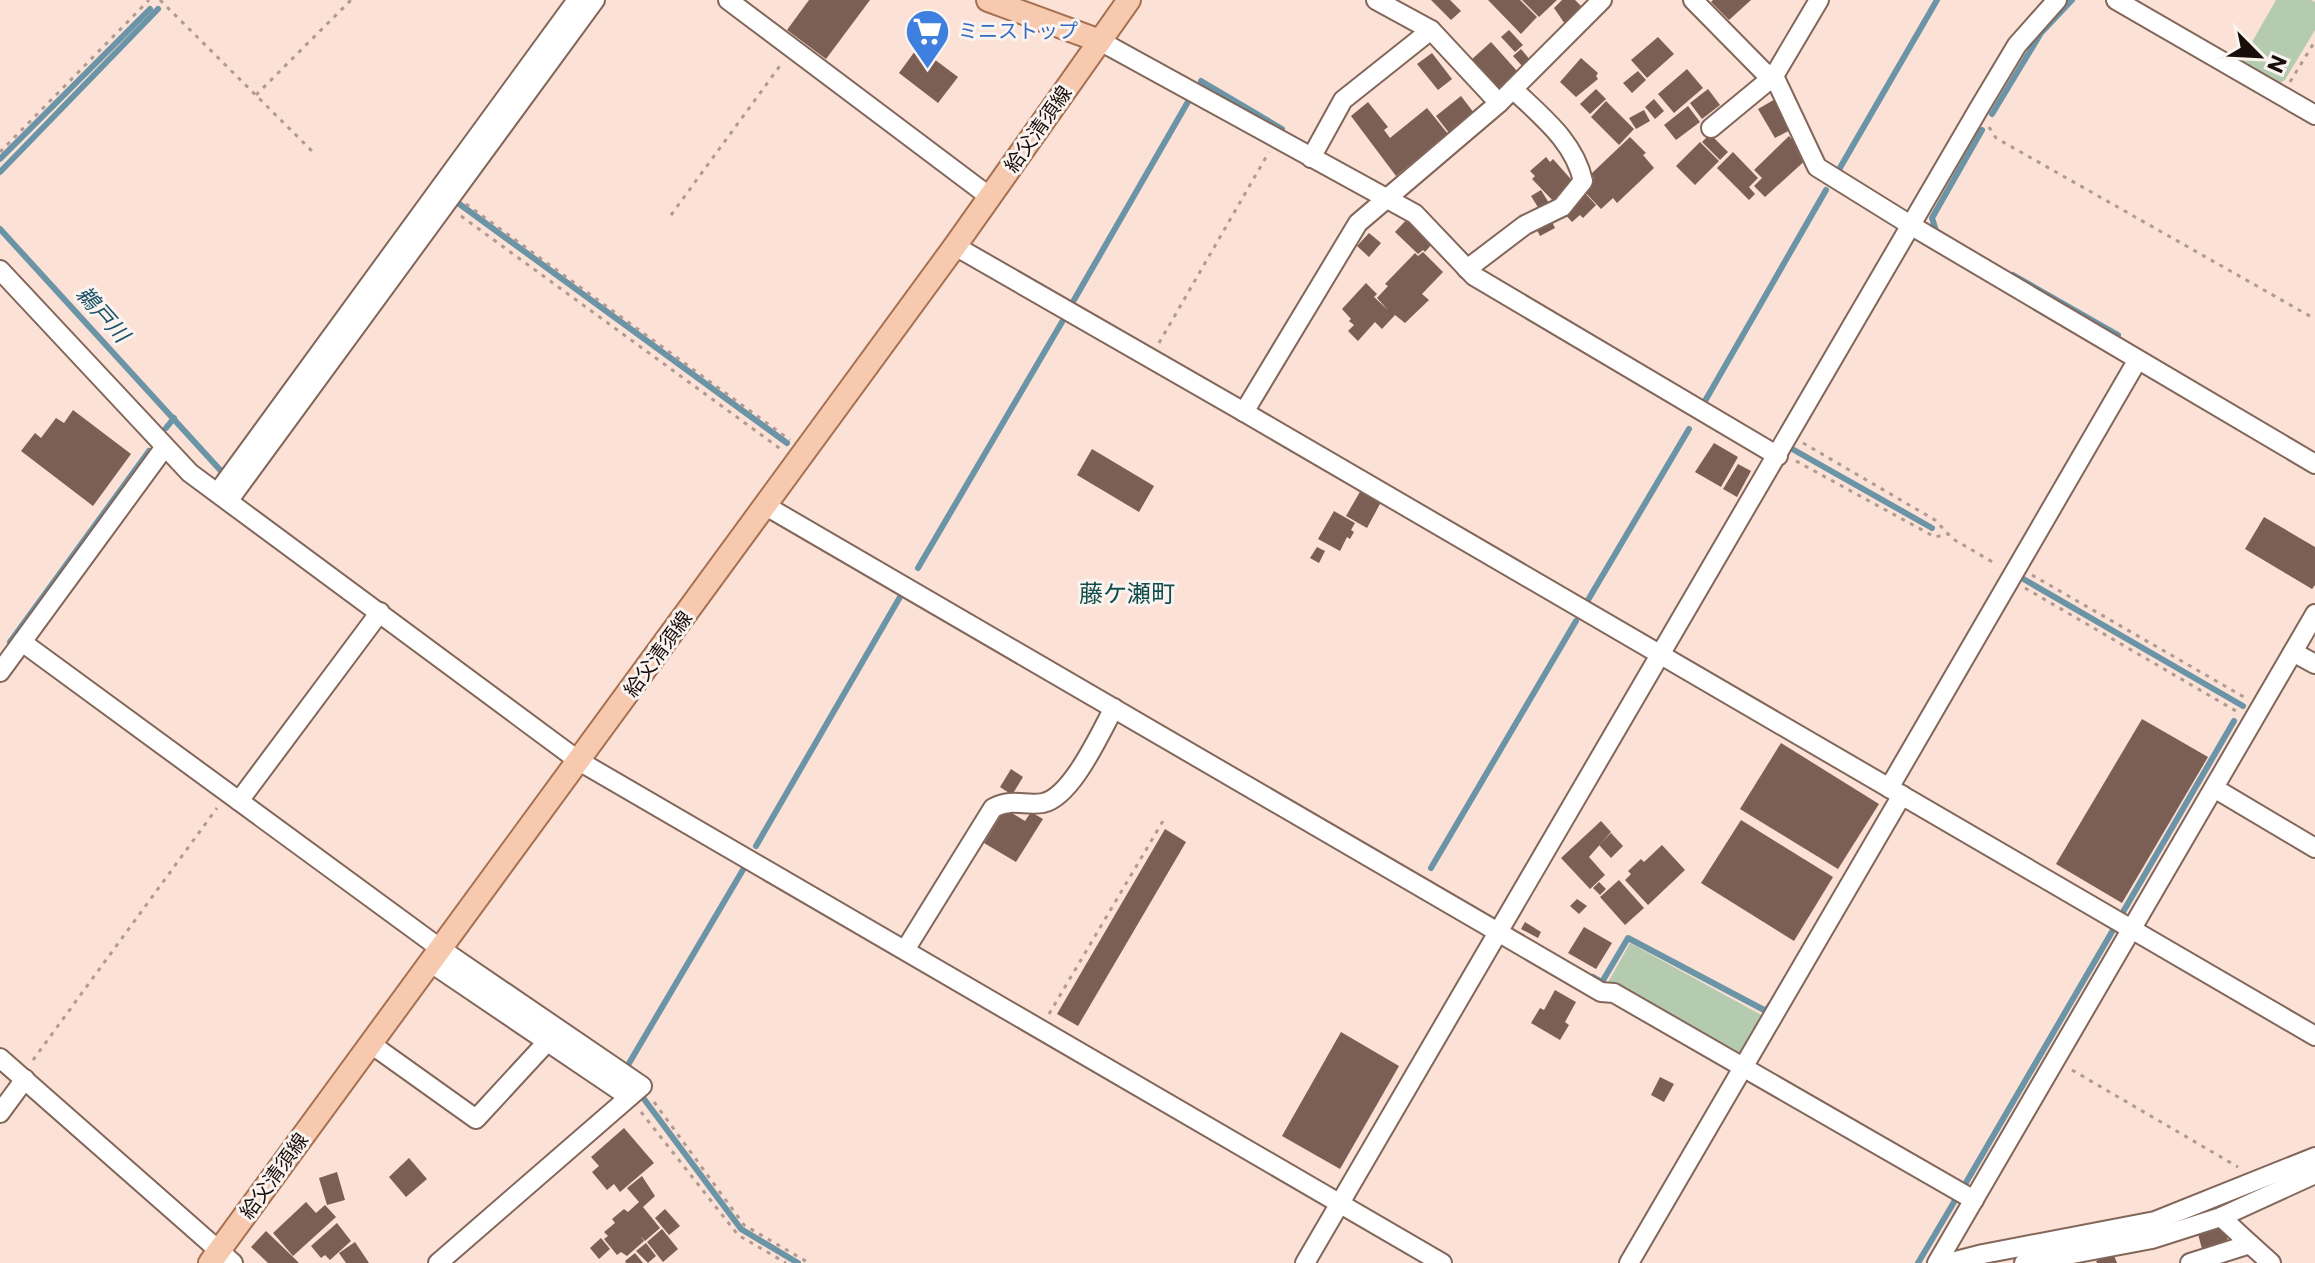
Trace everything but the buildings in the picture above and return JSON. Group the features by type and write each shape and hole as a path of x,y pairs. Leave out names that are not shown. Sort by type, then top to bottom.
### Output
{"main road":[{"path":"988,0 1100,41"},
{"name":"給父清須線","path":"220,1259 371,1044 802,457 1129,0"}],"street":[{"path":"443,202 577,0"},
{"path":"223,496 595,0"},
{"path":"728,0 990,197"},
{"path":"1376,0 1431,30 1499,103"},
{"path":"1244,412 1358,223 1499,103 1602,0"},
{"path":"1693,0 1764,72 1774,76 1817,167 2137,361 2315,464"},
{"path":"1711,128 1774,76 1819,0"},
{"path":"1305,1263 1978,110 2017,45 2057,0"},
{"path":"2116,0 2315,115"},
{"path":"1311,158 1343,100 1431,30"},
{"path":"1100,41 1415,214 1474,276 1779,454"},
{"path":"1467,269 1525,225 1562,207 1583,181 1579,162 1555,129 1513,89"},
{"path":"955,246 2315,1036"},
{"path":"0,270 190,473 579,761 1442,1263"},
{"path":"1629,1263 1742,1068 2014,573 2137,361"},
{"path":"0,672 164,448"},
{"path":"766,506 1601,992 1614,993 1974,1200"},
{"path":"239,801 380,612"},
{"path":"1937,1263 2315,614"},
{"path":"22,642 239,801 547,1042 636,1092"},
{"path":"2293,652 2315,664"},
{"path":"905,950 993,808 1006,801 1044,803 1069,786 1114,708"},
{"path":"2214,788 2315,848"},
{"path":"436,956 636,1092"},
{"path":"371,1044 476,1119 547,1042"},
{"path":"0,1058 220,1259"},
{"path":"0,1113 23,1078"},
{"path":"438,1263 636,1092"},
{"path":"1948,1263 2155,1221 2315,1157"},
{"path":"2024,1263 2152,1239 2221,1217 2315,1174"},
{"path":"2221,1217 2271,1263"},
{"path":"2190,1263 2250,1244"}],"path":[{"path":"0,152 149,0"},
{"path":"160,0 316,155"},
{"path":"256,95 351,0"},
{"path":"2282,96 2315,41"},
{"path":"671,215 792,48"},
{"path":"1978,110 1996,138 2315,319"},
{"path":"1150,358 1277,139"},
{"path":"443,202 802,457"},
{"path":"443,202 802,457"},
{"path":"1790,435 1935,520 1948,534 2257,714"},
{"path":"1779,454 1935,537 1948,534"},
{"path":"2014,573 2257,714"},
{"path":"23,1078 219,805"},
{"path":"1040,1029 1163,821"},
{"path":"2055,1061 2259,1179"},
{"path":"636,1092 738,1235 786,1263"},
{"path":"636,1092 744,1225 809,1263"}],"green space":[{"path":"2276,0 2315,2 2315,30 2285,80 2277,85 2240,63"},
{"path":"1630,943 1765,1017 1744,1053 1736,1057 1607,984"}],"waterway":[{"path":"1837,173 1937,0"},
{"path":"1992,114 2041,33 2072,0"},
{"path":"0,159 150,9"},
{"path":"0,172 158,9"},
{"path":"1201,81 1282,129"},
{"path":"1074,300 1189,100"},
{"path":"1941,234 1936,231 1932,218 1982,130"},
{"path":"1705,401 1826,190"},
{"path":"458,203 787,443"},
{"name":"鵜戸川","path":"0,229 222,472"},
{"path":"2013,275 2118,335"},
{"path":"918,568 1062,322"},
{"path":"166,428 174,418"},
{"path":"1588,600 1689,429"},
{"path":"1794,450 1932,528"},
{"path":"10,642 149,451"},
{"path":"2020,577 2243,706"},
{"path":"756,846 900,597"},
{"path":"1431,868 1576,621"},
{"path":"2123,912 2234,721"},
{"path":"628,1065 744,868"},
{"path":"1964,1186 2113,930"},
{"path":"1593,977 1602,982 1628,938 1766,1011 1770,1005"},
{"path":"644,1099 741,1229 798,1263"},
{"path":"2175,1223 2261,1188"},
{"path":"1918,1263 1957,1197"}],"place":[{"name":"ミニストップ","path":"927,70"}],"district":[{"name":"藤ケ瀬町","path":"1127,594"}]}
